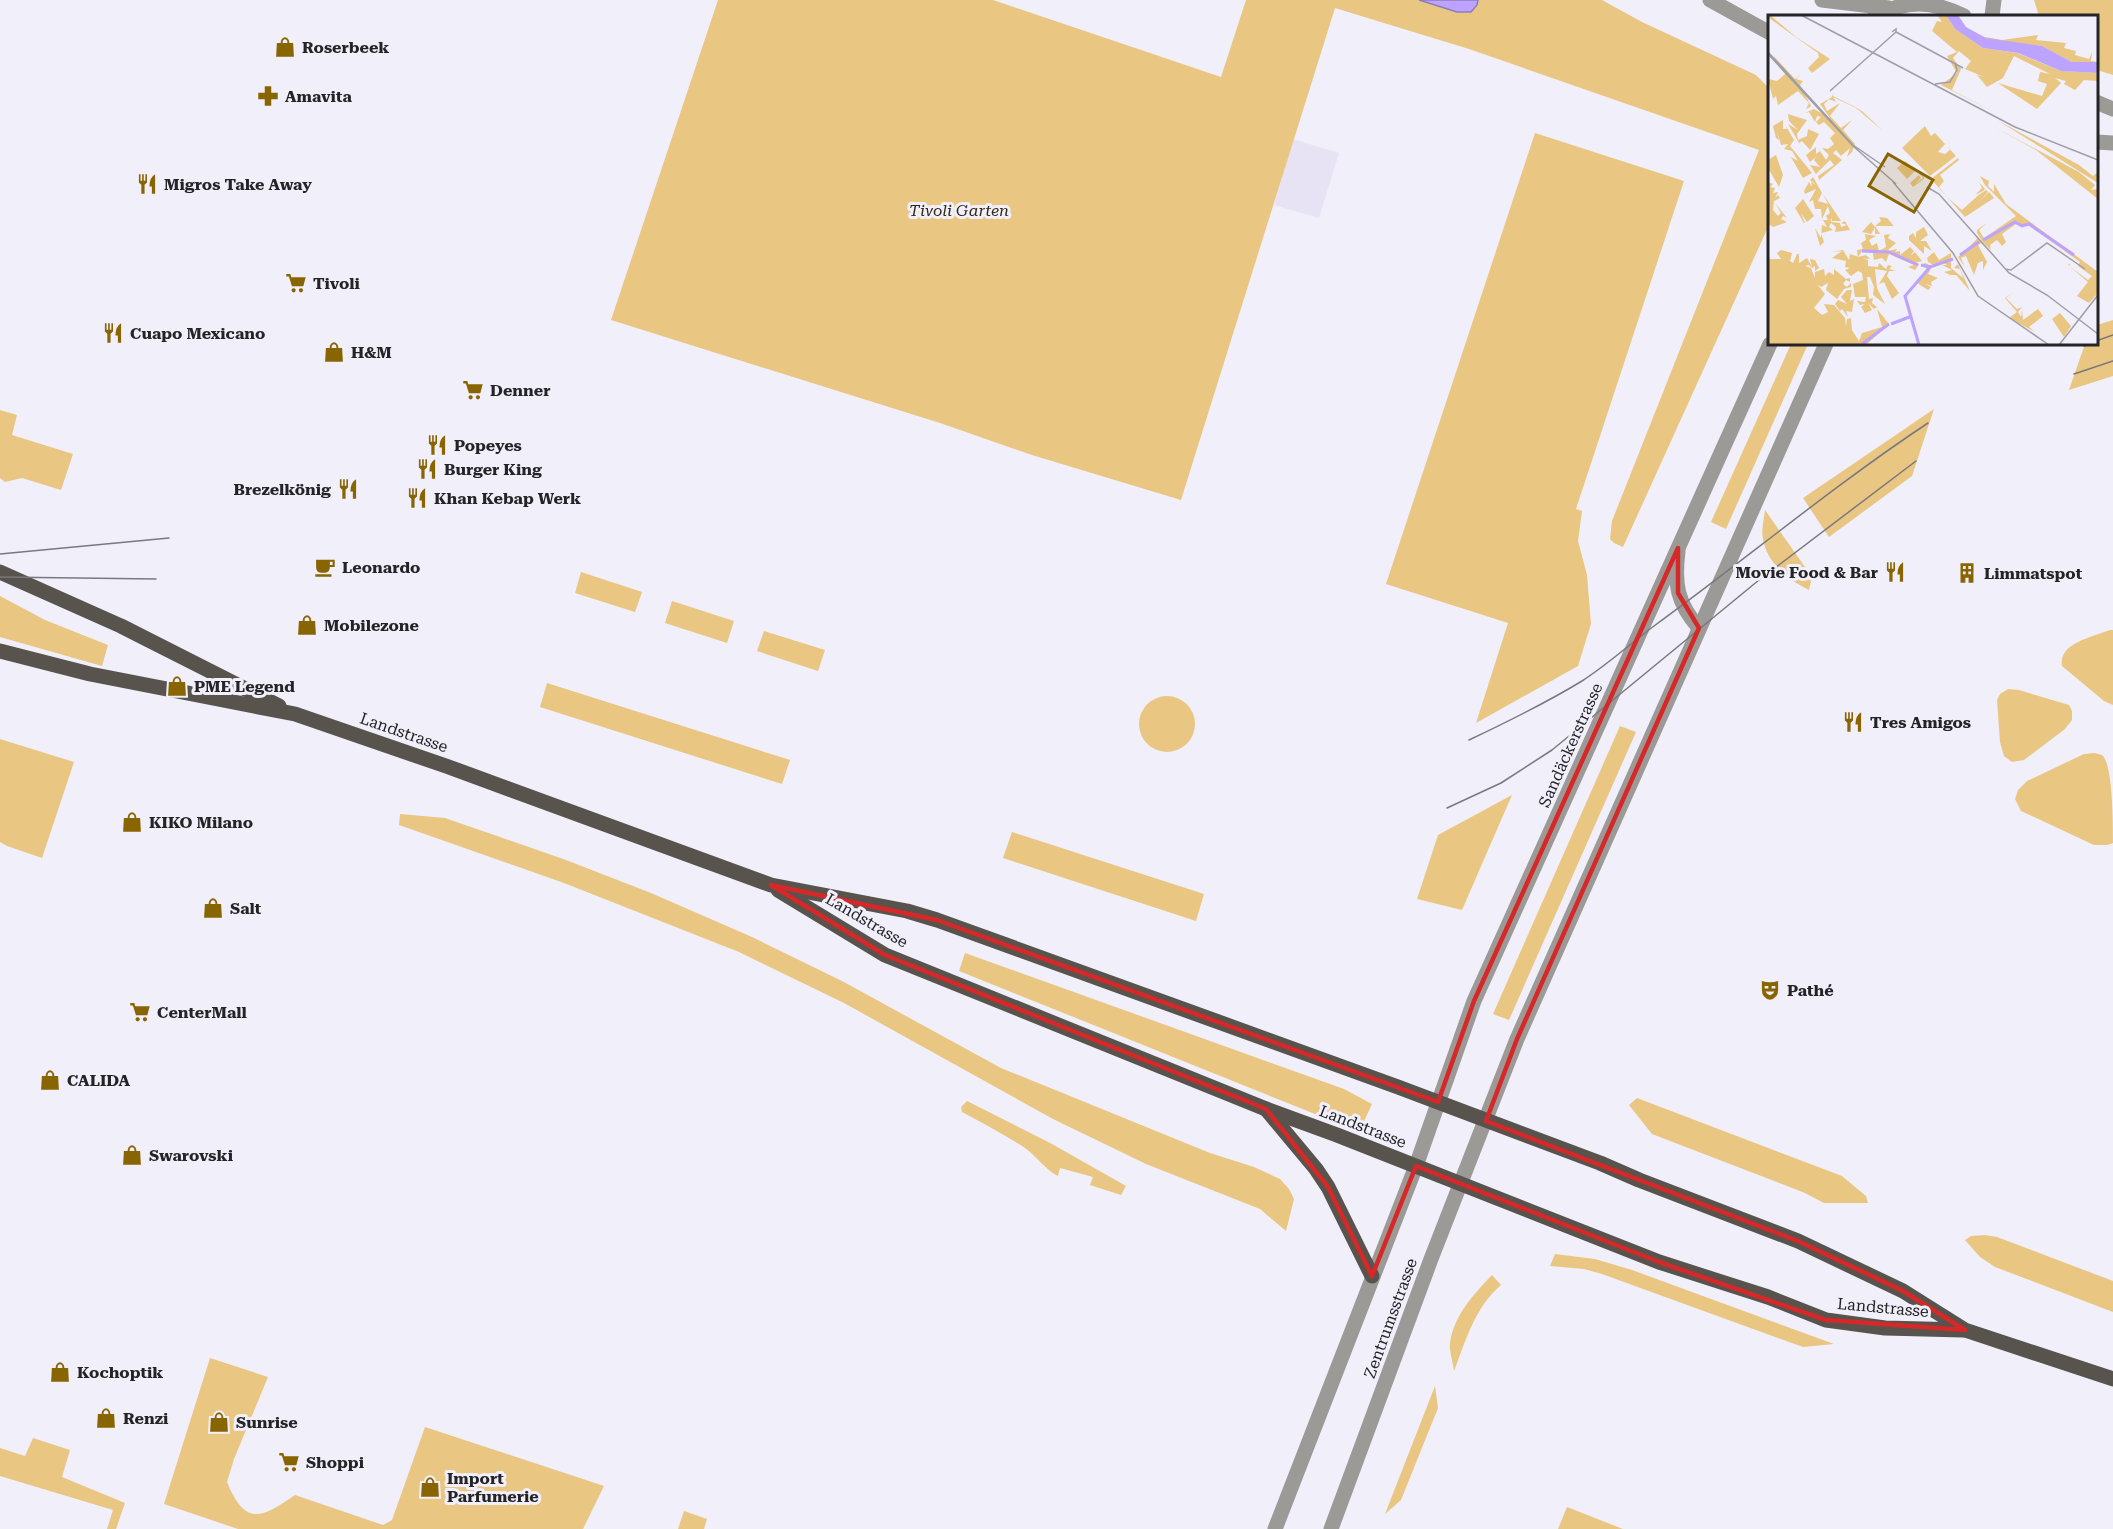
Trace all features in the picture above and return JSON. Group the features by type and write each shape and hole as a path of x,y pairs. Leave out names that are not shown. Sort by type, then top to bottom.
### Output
{"main road":[{"name":"Landstrasse","path":"0,572 121,626 295,714 446,766 771,885 907,911 937,920 1438,1102 1798,1241 1903,1291 1965,1330 2113,1379"},
{"name":"Landstrasse","path":"0,651 90,674 295,714"},
{"name":"Landstrasse","path":"771,885 885,955 1266,1109 1659,1262 1768,1297 1826,1320 1885,1328 1965,1330"},
{"path":"1266,1109 1316,1169 1328,1187 1372,1276"}],"street":[{"path":"1710,0 1768,32"},
{"path":"1822,0 1889,8"},
{"path":"1992,15 1994,0"},
{"path":"1877,15 1889,8 1916,1 1944,6 1962,15"},
{"path":"2098,102 2113,109"},
{"path":"2098,142 2113,143"},
{"name":"Sandäckerstrasse","path":"1416,1166 1474,1002 1770,345"},
{"path":"1486,1121 1517,1040 1826,345"},
{"path":"1678,548 1676,579 1678,593 1689,616 1699,628"},
{"name":"Zentrumsstrasse","path":"1331,1529 1486,1121"},
{"name":"Zentrumsstrasse","path":"1275,1529 1416,1166"}],"highlighted area":[{"path":"1678,548 1678,593 1699,628 1517,1039 1486,1121 1798,1241 1903,1291 1965,1330 1826,1320 1659,1262 1416,1166 1372,1276 1328,1187 1266,1109 885,955 771,885 937,920 1438,1102 1474,1001"}],"shaded area":[{"path":"1419,0 1478,0 1471,12 1457,12"},
{"path":"1293,139 1339,153 1319,218 1274,205"}],"green space":[{"name":"Tivoli Garten","path":"718,0 993,0 1221,77 1246,0 1602,0 1642,22 1756,75 1768,87 1768,227 1623,547 1610,539 1612,521 1759,150 1469,49 1335,8 1181,500 1032,455 940,423 611,320"},
{"path":"2034,0 2113,0 2113,75 2098,70 2098,15 2039,15"},
{"path":"1535,133 1684,181 1576,509 1582,511 1578,541 1587,575 1591,624 1578,666 1476,723 1508,623 1386,584"},
{"path":"2113,320 2113,376 2069,390 2085,345 2098,345 2098,325"},
{"path":"1791,345 1808,345 1726,529 1711,522"},
{"path":"1934,409 1912,476 1829,537 1803,498"},
{"path":"0,410 17,415 12,435 73,454 61,490 22,478 5,482 0,478"},
{"path":"1765,510 1812,577 1809,590 1786,576 1769,556 1762,536"},
{"path":"581,572 642,592 635,612 575,593"},
{"path":"0,596 45,620 108,645 102,666 0,637"},
{"path":"672,601 734,621 727,643 665,623"},
{"path":"2113,630 2113,705 2104,701 2062,666 2062,658 2071,646"},
{"path":"764,631 825,650 818,671 757,651"},
{"path":"547,683 790,760 782,784 540,707"},
{"path":"2008,689 2019,690 2069,705 2072,711 2072,720 2065,729 2024,760 2012,762 2004,756 2000,742 1997,700 2000,694"},
{"path":"1161,696 1173,696 1183,700 1191,708 1195,724 1191,740 1183,748 1173,752 1161,752 1151,748 1143,740 1139,730 1139,718 1143,708 1151,700"},
{"path":"1620,726 1636,732 1509,1020 1493,1014"},
{"path":"0,739 74,762 42,858 0,842"},
{"path":"2094,753 2103,756 2109,772 2113,843 2094,845 2021,811 2015,799 2018,790 2027,781 2084,754"},
{"path":"1512,795 1462,910 1417,899 1438,835"},
{"path":"400,814 445,818 566,860 651,893 752,937 842,981 1001,1068 1280,1179 1294,1199 1286,1231 1260,1209 1146,1164 1053,1119 844,1003 739,952 564,883 399,825"},
{"path":"1012,832 1204,894 1196,921 1003,858"},
{"path":"965,953 1344,1089 1372,1104 1360,1130 1320,1116 959,971"},
{"path":"1637,1098 1842,1176 1866,1196 1868,1203 1824,1203 1805,1193 1652,1134 1629,1105"},
{"path":"967,1101 1052,1144 1126,1186 1121,1195 1090,1185 1093,1177 1060,1168 1058,1176 1054,1174 1025,1148 962,1112 961,1107"},
{"path":"1971,1236 1997,1237 2113,1281 2113,1312 1995,1267 1980,1257 1965,1240"},
{"path":"1555,1254 1595,1259 1632,1270 1834,1344 1803,1347 1602,1274 1584,1269 1550,1266"},
{"path":"1492,1275 1501,1285 1484,1303 1467,1336 1454,1371 1450,1346 1452,1333 1460,1314"},
{"path":"210,1358 268,1377 234,1459 227,1482 240,1506 247,1512 263,1513 295,1495 383,1525 392,1520 425,1427 604,1486 583,1529 238,1529 164,1504"},
{"path":"1435,1386 1438,1408 1401,1500 1385,1514"},
{"path":"33,1438 70,1450 62,1477 125,1503 116,1529 107,1529 113,1510 0,1476 0,1448 25,1456"},
{"path":"1567,1507 1623,1529 1558,1529"},
{"path":"684,1511 707,1519 704,1529 678,1529"}],"tram line":[{"path":"2098,340 2113,335"},
{"path":"2074,374 2113,361"},
{"path":"1469,740 1540,705 1591,675 1824,497 1928,423"},
{"path":"1447,808 1501,783 1552,750 1759,580 1916,461"},
{"path":"0,554 169,538"},
{"path":"0,577 156,579"}],"place":[{"name":"Roserbeek","path":"285,47"},
{"name":"Amavita","path":"268,96"},
{"name":"Migros Take Away","path":"147,184"},
{"name":"Tivoli","path":"296,283"},
{"name":"Cuapo Mexicano","path":"113,333"},
{"name":"H&M","path":"334,352"},
{"name":"Denner","path":"473,390"},
{"name":"Popeyes","path":"437,445"},
{"name":"Burger King","path":"427,469"},
{"name":"Brezelkönig","path":"348,489"},
{"name":"Khan Kebap Werk","path":"417,498"},
{"name":"Leonardo","path":"325,567"},
{"name":"Movie Food & Bar","path":"1895,572"},
{"name":"Limmatspot","path":"1967,573"},
{"name":"Mobilezone","path":"307,625"},
{"name":"PME Legend","path":"177,686"},
{"name":"Tres Amigos","path":"1853,722"},
{"name":"KIKO Milano","path":"132,822"},
{"name":"Salt","path":"213,908"},
{"name":"Pathé","path":"1770,990"},
{"name":"CenterMall","path":"140,1012"},
{"name":"CALIDA","path":"50,1080"},
{"name":"Swarovski","path":"132,1155"},
{"name":"Kochoptik","path":"60,1372"},
{"name":"Renzi","path":"106,1418"},
{"name":"Sunrise","path":"219,1422"},
{"name":"Shoppi","path":"289,1462"},
{"name":"Import Parfumerie","path":"430,1487"}]}
